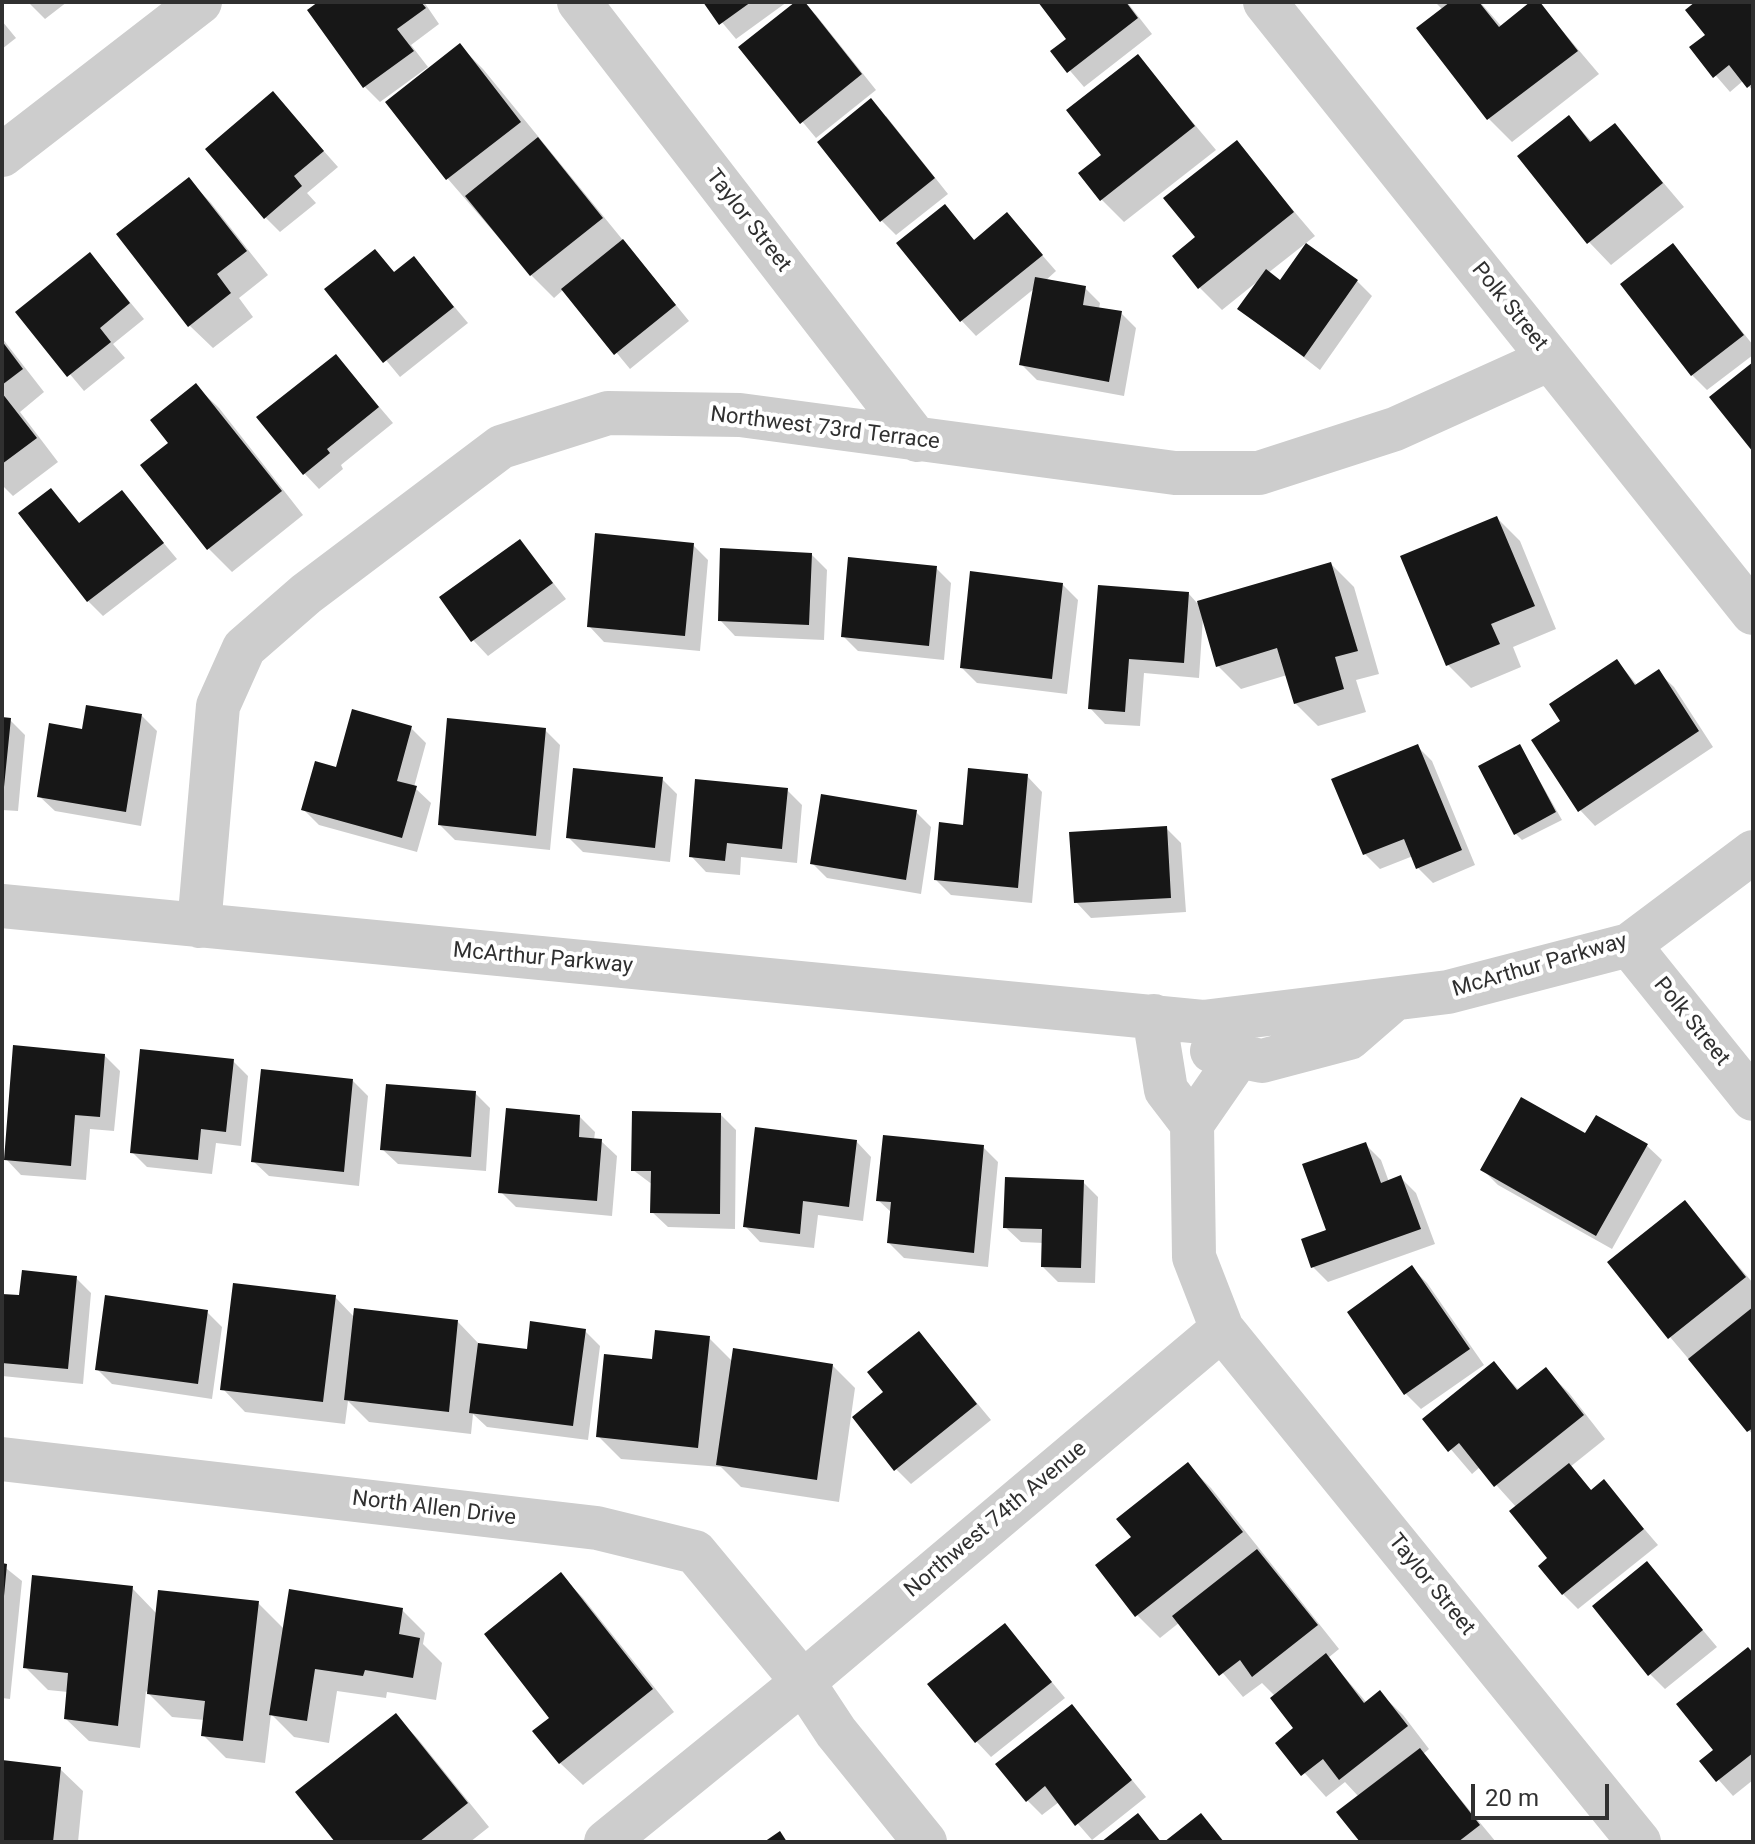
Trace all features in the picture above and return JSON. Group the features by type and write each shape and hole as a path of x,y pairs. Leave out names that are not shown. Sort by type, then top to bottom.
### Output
{"street":[{"path":"2,155 200,2"},
{"name":"Taylor Street","path":"579,2 917,440"},
{"name":"Polk Street","path":"1265,2 1753,613"},
{"name":"Northwest 73rd Terrace","path":"199,926 218,706 244,648 306,594 501,447 608,413 740,415 1175,473 1259,473 1395,429 1550,359"},
{"name":"McArthur Parkway","path":"1154,1028 1448,992 1629,945 1753,852"},
{"name":"McArthur Parkway","path":"2,906 1085,1011 1262,1061 1349,1038 1394,999"},
{"name":"Polk Street","path":"1629,945 1753,1099"},
{"path":"1154,1028 1166,1090 1192,1124"},
{"path":"1222,1329 1194,1257 1192,1124 1239,1056"},
{"name":"Taylor Street","path":"1222,1329 1639,1842"},
{"name":"Northwest 74th Avenue","path":"606,1842 803,1682 1222,1329"},
{"name":"North Allen Drive","path":"2,1459 597,1528 695,1552 803,1682 836,1732 925,1842"}],"building":[{"path":"318,2 421,2 426,8 397,29 414,51 363,88 307,10"},
{"path":"703,2 751,2 719,25"},
{"path":"795,2 805,2 862,74 800,124 738,47"},
{"path":"1038,2 1126,2 1138,18 1067,73 1050,51 1066,39"},
{"path":"1450,2 1479,2 1499,27 1530,2 1540,2 1578,51 1487,120 1416,28"},
{"path":"1695,2 1753,2 1753,83 1747,88 1729,65 1713,78 1689,47 1705,35 1685,10"},
{"path":"460,43 521,122 446,180 385,102"},
{"path":"1138,54 1195,126 1100,201 1078,173 1101,155 1066,110"},
{"path":"273,91 324,151 294,176 302,186 264,219 205,149"},
{"path":"871,98 935,178 880,222 817,142"},
{"path":"1569,115 1590,142 1615,123 1663,183 1587,244 1517,156"},
{"path":"538,137 603,218 530,276 465,196"},
{"path":"1237,140 1294,212 1198,289 1172,256 1195,237 1163,198"},
{"path":"189,177 247,251 217,274 231,293 188,327 116,234"},
{"path":"945,204 974,240 1007,212 1043,255 960,322 896,243"},
{"path":"623,239 676,305 614,355 561,289"},
{"path":"1306,243 1358,280 1304,357 1237,309 1266,269 1280,280"},
{"path":"1673,243 1744,335 1691,376 1620,284"},
{"path":"375,249 394,272 414,256 454,307 383,363 324,289"},
{"path":"90,252 130,303 100,328 111,342 67,377 15,312"},
{"path":"1035,277 1086,286 1083,305 1122,311 1109,382 1019,365"},
{"path":"2,341 23,369 2,385"},
{"path":"336,354 379,407 327,449 330,453 303,475 256,417"},
{"path":"1753,362 1753,452 1709,397"},
{"path":"196,383 282,491 207,550 140,465 168,443 150,420"},
{"path":"2,393 37,438 2,464"},
{"path":"51,488 79,523 122,490 164,543 87,602 18,513"},
{"path":"1497,516 1535,606 1491,624 1500,644 1446,666 1400,556"},
{"path":"595,533 694,543 685,636 587,627"},
{"path":"520,539 553,583 471,642 439,597"},
{"path":"720,548 812,553 809,625 718,621"},
{"path":"848,557 937,566 929,646 841,637"},
{"path":"1331,562 1358,651 1335,657 1344,689 1294,704 1277,648 1216,667 1197,601"},
{"path":"970,571 1063,583 1052,679 960,668"},
{"path":"1098,585 1189,592 1184,663 1129,659 1125,712 1088,709"},
{"path":"1617,659 1635,685 1659,669 1699,731 1578,812 1531,740 1560,721 1549,704"},
{"path":"86,705 142,714 126,812 37,797 49,723 82,729"},
{"path":"352,709 412,726 397,781 417,786 402,838 301,810 315,761 336,767"},
{"path":"2,717 11,718 4,787 2,787"},
{"path":"447,718 546,728 536,836 438,825"},
{"path":"1418,744 1462,850 1416,869 1404,839 1363,855 1331,779"},
{"path":"1520,744 1556,812 1514,835 1478,766"},
{"path":"573,768 663,777 655,848 566,838"},
{"path":"968,768 1028,774 1018,888 934,880 939,822 963,825"},
{"path":"695,779 788,788 782,849 727,843 725,861 689,857"},
{"path":"821,794 917,810 906,880 810,864"},
{"path":"1167,826 1171,898 1074,903 1069,832"},
{"path":"13,1045 105,1054 100,1117 75,1115 71,1166 4,1160"},
{"path":"140,1049 234,1059 226,1132 201,1129 198,1160 130,1153"},
{"path":"261,1069 353,1079 344,1172 251,1162"},
{"path":"386,1084 476,1091 471,1157 380,1150"},
{"path":"1521,1097 1585,1133 1596,1115 1648,1144 1596,1236 1480,1170"},
{"path":"506,1108 580,1115 579,1137 602,1139 597,1201 498,1193"},
{"path":"632,1111 721,1113 720,1214 650,1213 651,1171 631,1171"},
{"path":"755,1127 857,1140 849,1207 803,1201 800,1234 743,1227"},
{"path":"883,1135 984,1145 974,1253 887,1243 891,1202 876,1201"},
{"path":"1366,1142 1381,1183 1401,1175 1421,1229 1311,1268 1301,1239 1326,1230 1302,1164"},
{"path":"1005,1177 1084,1180 1081,1268 1041,1267 1042,1229 1003,1228"},
{"path":"1685,1200 1746,1277 1668,1339 1607,1262"},
{"path":"1412,1265 1470,1349 1404,1395 1347,1312"},
{"path":"22,1270 77,1276 68,1369 2,1363 2,1294 19,1295"},
{"path":"233,1283 336,1295 323,1402 220,1390"},
{"path":"105,1295 208,1310 198,1384 95,1370"},
{"path":"1753,1307 1753,1428 1747,1432 1688,1359"},
{"path":"354,1308 458,1320 449,1412 344,1400"},
{"path":"530,1321 586,1329 573,1426 469,1413 478,1343 527,1349"},
{"path":"655,1330 710,1336 698,1448 596,1437 604,1354 652,1359"},
{"path":"919,1331 977,1404 894,1471 852,1417 883,1392 867,1372"},
{"path":"733,1348 833,1364 817,1480 716,1465"},
{"path":"1494,1361 1517,1390 1546,1367 1584,1415 1494,1487 1459,1443 1448,1452 1422,1419"},
{"path":"1188,1462 1243,1532 1135,1617 1095,1565 1131,1537 1116,1519"},
{"path":"1569,1463 1591,1490 1604,1479 1644,1529 1562,1595 1538,1566 1547,1558 1509,1511"},
{"path":"1257,1549 1318,1625 1252,1677 1240,1660 1219,1676 1172,1616"},
{"path":"1647,1561 1703,1630 1648,1676 1592,1606"},
{"path":"2,1563 7,1564 4,1596 2,1596"},
{"path":"561,1572 653,1689 559,1764 532,1731 549,1718 484,1634"},
{"path":"32,1575 133,1586 118,1726 64,1719 68,1673 23,1668"},
{"path":"289,1589 403,1608 399,1634 420,1638 413,1678 365,1670 363,1676 315,1669 307,1721 269,1715"},
{"path":"158,1590 259,1601 243,1741 201,1736 205,1701 147,1694"},
{"path":"1005,1623 1052,1682 975,1743 927,1684"},
{"path":"1748,1647 1753,1653 1753,1753 1716,1782 1699,1761 1713,1750 1676,1704"},
{"path":"1326,1653 1364,1703 1380,1690 1408,1726 1339,1780 1323,1759 1301,1776 1275,1743 1293,1728 1270,1698"},
{"path":"1072,1704 1132,1780 1075,1826 1045,1786 1026,1802 995,1764"},
{"path":"396,1713 468,1803 419,1842 335,1842 295,1792"},
{"path":"1420,1748 1480,1825 1458,1842 1360,1842 1336,1812"},
{"path":"2,1760 61,1767 53,1842 2,1842"},
{"path":"1138,1813 1161,1842 1101,1842"},
{"path":"1201,1813 1224,1842 1164,1842"},
{"path":"780,1831 787,1842 764,1842"}]}
